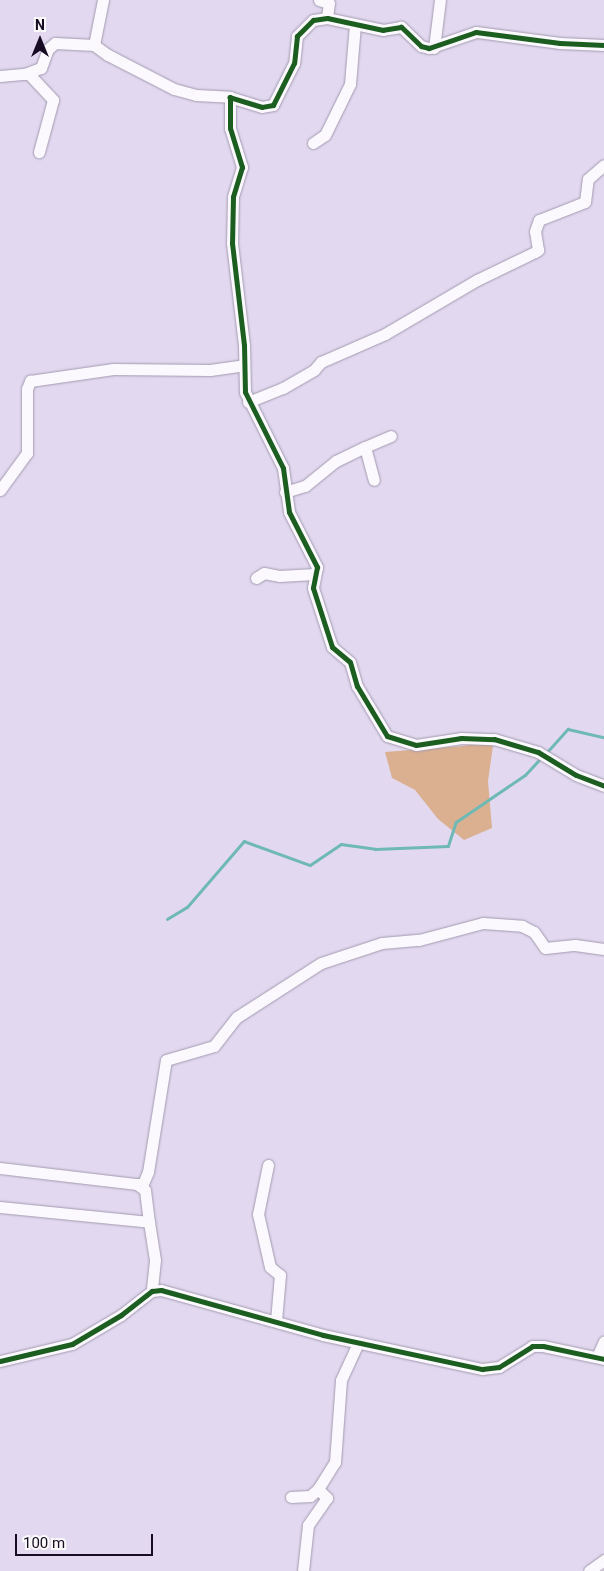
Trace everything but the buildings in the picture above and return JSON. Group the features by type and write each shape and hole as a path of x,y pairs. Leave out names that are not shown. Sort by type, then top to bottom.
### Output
{"street":[{"path":"94,45 103,0"},
{"path":"319,0 329,3 327,18"},
{"path":"434,48 440,0"},
{"path":"0,76 28,73 45,62 48,49 55,43 94,45 108,56 174,89 196,95 230,97 262,107 273,105 294,63 297,36 312,20 327,18 383,30 401,28 421,46 434,48 476,32 560,43 604,45"},
{"path":"313,143 325,135 350,84 355,24"},
{"path":"28,73 53,100 39,152"},
{"path":"230,97 230,128 241,161 240,179 233,197 232,243 248,402 283,468 289,512 317,567 315,594 329,642 350,662 357,686 387,736 416,745 461,738 494,739 538,752 576,775 604,786"},
{"path":"248,402 283,388 314,370 321,362 385,334 477,280 535,252 538,250 536,231 539,220 585,202 588,179 604,166"},
{"path":"0,490 27,453 27,389 30,381 113,369 210,370 244,365"},
{"path":"285,492 305,486 336,461 391,436"},
{"path":"365,447 374,480"},
{"path":"256,578 264,573 279,576 315,574"},
{"path":"152,1291 155,1260 147,1198 142,1186 148,1172 166,1060 214,1046 237,1017 321,963 382,943 419,940 478,923 522,926 534,932 545,948 575,945 604,949"},
{"path":"268,1165 258,1214 270,1267 280,1275 276,1321"},
{"path":"0,1168 142,1186"},
{"path":"0,1207 149,1222"},
{"path":"0,1361 72,1344 109,1324 152,1291 170,1291 358,1342 482,1369 499,1367 532,1346 543,1346 600,1358 604,1341"},
{"path":"291,1497 310,1496 318,1489 335,1462 342,1380 358,1342"},
{"path":"303,1571 308,1525 327,1498 318,1489"},
{"path":"589,1571 604,1560"}],"shaded area":[{"path":"494,739 488,781 492,828 464,840 438,819 415,790 392,778 385,752 463,746"}],"waterway":[{"path":"547,752 568,729 604,737"},
{"path":"167,919 187,907 244,841 310,865 341,844 375,849 448,846 456,822 525,775 541,758"}],"cycle path":[{"path":"604,45 560,43 476,32 429,48 421,46 401,27 383,30 327,18 313,20 297,36 294,63 273,105 262,107 230,97 230,128 242,167 233,197 232,243 244,345 245,392 283,468 289,512 317,567 313,588 332,647 350,662 357,686 387,736 416,745 461,738 494,739 538,752 576,775 604,786"},
{"path":"0,1361 72,1344 121,1315 152,1291 161,1290 323,1335 482,1369 499,1367 532,1346 543,1346 604,1359"}]}
